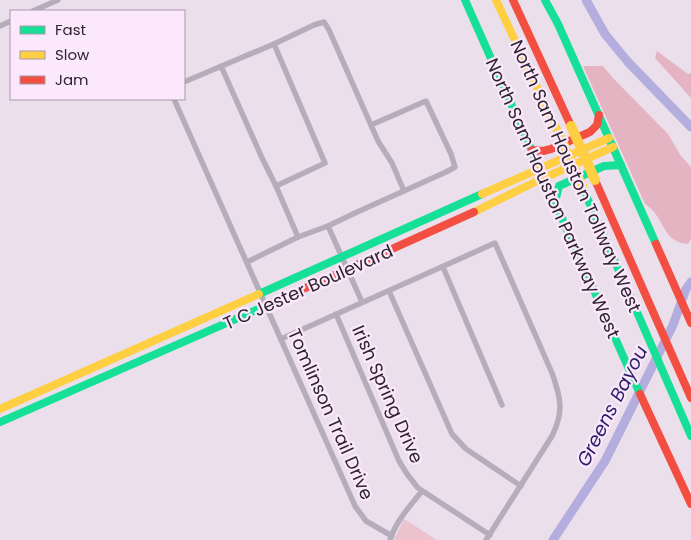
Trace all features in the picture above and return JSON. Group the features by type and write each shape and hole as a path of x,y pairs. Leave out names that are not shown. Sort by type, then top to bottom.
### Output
{"main road":[{"name":"North Sam Houston Parkway West","path":"465,0 659,436 690,498"},
{"name":"North Sam Houston Tollway West","path":"496,0 558,132 691,436"},
{"name":"North Sam Houston Tollway West","path":"513,0 571,126 691,398"},
{"path":"545,0 599,114 691,323"},
{"path":"532,150 543,151 551,149 590,132 596,128 599,122 599,114"},
{"name":"T C Jester Boulevard","path":"0,409 420,223 542,174 611,142"},
{"path":"555,202 560,186 566,182 604,166 621,165"},
{"name":"T C Jester Boulevard","path":"0,422 426,235 469,215 542,174"},
{"path":"420,223 426,235"},
{"path":"133,350 138,363"},
{"path":"30,396 36,407"}],"street":[{"path":"35,10 58,0"},
{"path":"185,82 324,22 378,141 392,163 404,191"},
{"path":"274,44 325,163 276,186"},
{"path":"222,66 298,237"},
{"name":"Tomlinson Trail Drive","path":"174,100 355,506 366,521 391,538"},
{"path":"247,262 298,237 328,226 455,167 426,100 371,125"},
{"path":"328,226 362,302"},
{"path":"281,339 495,243 552,373 561,407 552,436 488,537"},
{"path":"443,266 502,405"},
{"path":"389,291 452,434 474,456 521,486"},
{"name":"Irish Spring Drive","path":"336,314 399,461 412,482 488,537"},
{"path":"391,538 400,519 422,491"}],"shaded area":[{"path":"657,51 688,74 691,73 691,98 655,58"},
{"path":"583,66 603,66 668,134 681,156 691,167 691,239 688,244 681,243 671,237 653,211 645,204"},
{"path":"404,519 437,540 394,540"}],"waterway":[{"name":"Greens Bayou","path":"586,0 605,34 628,62 691,127"},
{"name":"Greens Bayou","path":"553,540 605,461 673,325 686,289 691,282"}],"traffic: fast":[{"path":"465,0 640,394"},
{"path":"545,0 558,24 656,244"},
{"path":"555,202 559,186 604,166 621,165"},
{"path":"582,186 691,436"},
{"path":"259,294 482,194"},
{"path":"0,422 263,307"}],"traffic: slow":[{"path":"496,0 558,132"},
{"path":"571,126 595,180"},
{"path":"558,132 582,186"},
{"path":"482,194 609,138"},
{"path":"474,212 613,147"},
{"path":"0,409 259,294"}],"traffic: jam":[{"path":"513,0 571,126"},
{"path":"532,150 543,151 551,149 590,132 597,125 599,115"},
{"path":"595,180 691,398"},
{"path":"263,307 474,212"},
{"path":"656,244 691,323"},
{"path":"640,394 691,504"}]}
